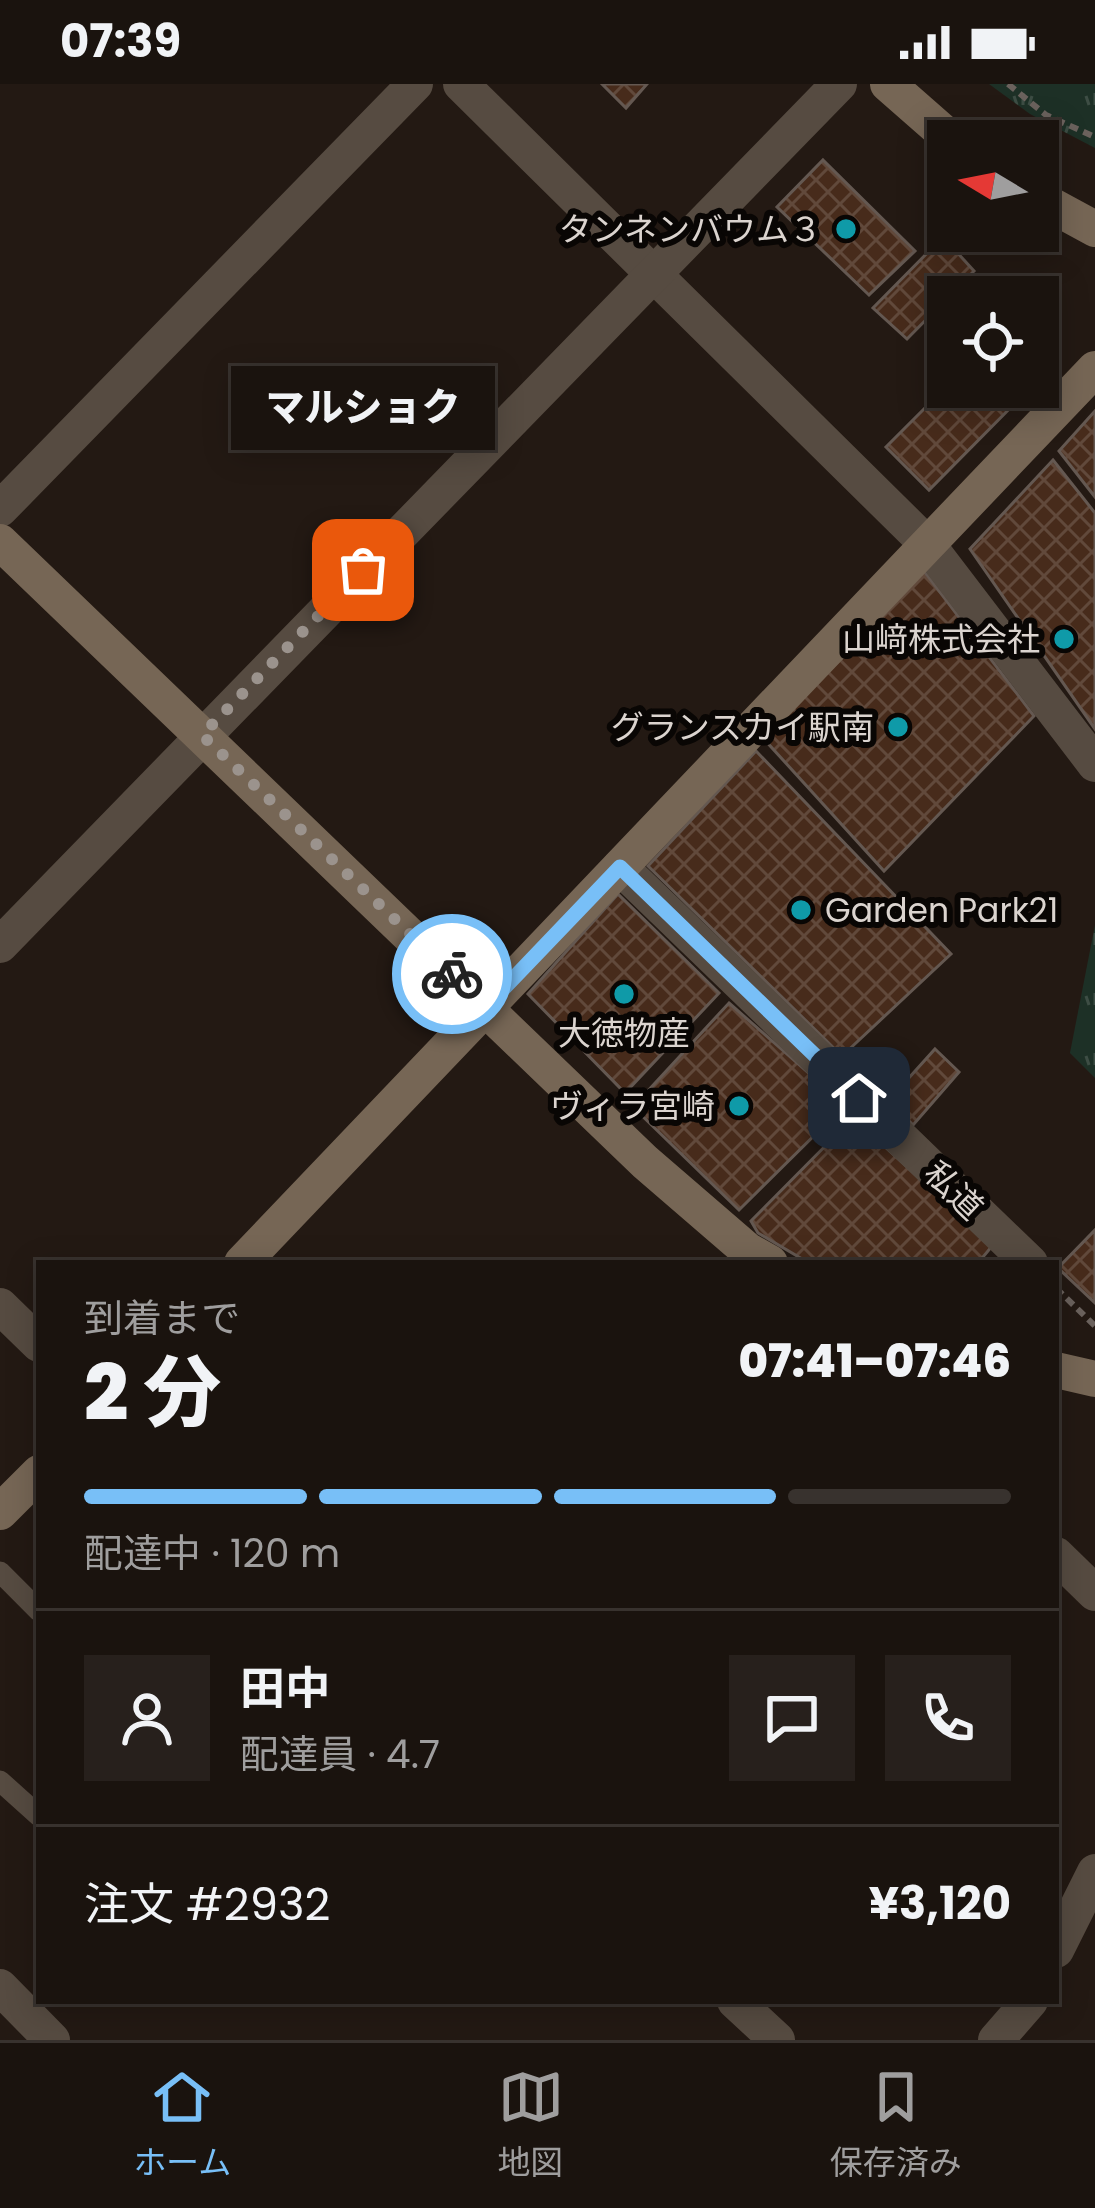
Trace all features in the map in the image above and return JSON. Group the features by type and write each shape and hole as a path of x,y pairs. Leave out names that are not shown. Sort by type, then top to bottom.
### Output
{"street":[{"path":"0,509 415,84"},
{"path":"461,84 927,544 1095,764"},
{"path":"0,945 838,84"},
{"path":"888,84 929,120"},
{"path":"1059,209 1095,229"},
{"path":"245,1260 1095,369"},
{"path":"0,542 645,1162 765,1260"},
{"name":"私道","path":"620,867 1027,1260"},
{"path":"0,1306 36,1341"},
{"path":"1059,1371 1095,1378"},
{"path":"0,1511 36,1476"},
{"path":"1059,1558 1095,1593"},
{"path":"1059,1944 1095,1872"},
{"path":"0,1987 52,2040"},
{"path":"738,2004 777,2040"},
{"path":"996,2040 1027,2004"}],"lane":[{"path":"0,1572 36,1608"},
{"path":"0,1780 36,1813"}],"path":[{"path":"1008,84 1046,115 1095,137"},
{"path":"1059,1291 1095,1326"}],"green space":[{"path":"989,84 1095,84 1095,148 1059,129 1059,120 1030,114"},
{"path":"1095,925 1095,1078 1070,1053"}],"building":[{"path":"602,84 647,84 626,108"},
{"name":"タンネンバウム３","path":"823,160 915,251 869,295 777,207"},
{"path":"928,252 957,252 974,271 969,276 927,276 927,319 907,339 873,308"},
{"path":"927,406 1010,408 929,490 886,447"},
{"path":"1095,411 1095,497 1059,451"},
{"name":"山﨑株式会社","path":"1053,460 1095,513 1095,729 970,549"},
{"name":"グランスカイ駅南","path":"924,571 1034,716 884,871 763,738"},
{"name":"Garden Park21","path":"756,751 951,954 842,1056 648,866"},
{"name":"大徳物産","path":"618,894 719,993 625,1093 528,994"},
{"name":"ヴィラ宮崎","path":"729,1003 845,1105 739,1210 633,1107"},
{"path":"935,1049 959,1072 913,1125 889,1100"},
{"path":"853,1118 993,1245 980,1260 804,1260 758,1233 751,1221"},
{"path":"1095,1230 1095,1303 1059,1267"}],"way so far":[{"path":"363,570 202,735 452,974"}],"place":[{"name":"タンネンバウム３","path":"846,229"},
{"name":"マルショク","path":"363,570"},
{"name":"山﨑株式会社","path":"1064,639"},
{"name":"グランスカイ駅南","path":"898,727"},
{"name":"Garden Park21","path":"801,910"},
{"name":"大徳物産","path":"624,994"},
{"name":"ヴィラ宮崎","path":"739,1106"}],"route":[{"path":"452,974 486,1007 620,867 859,1098"}]}
